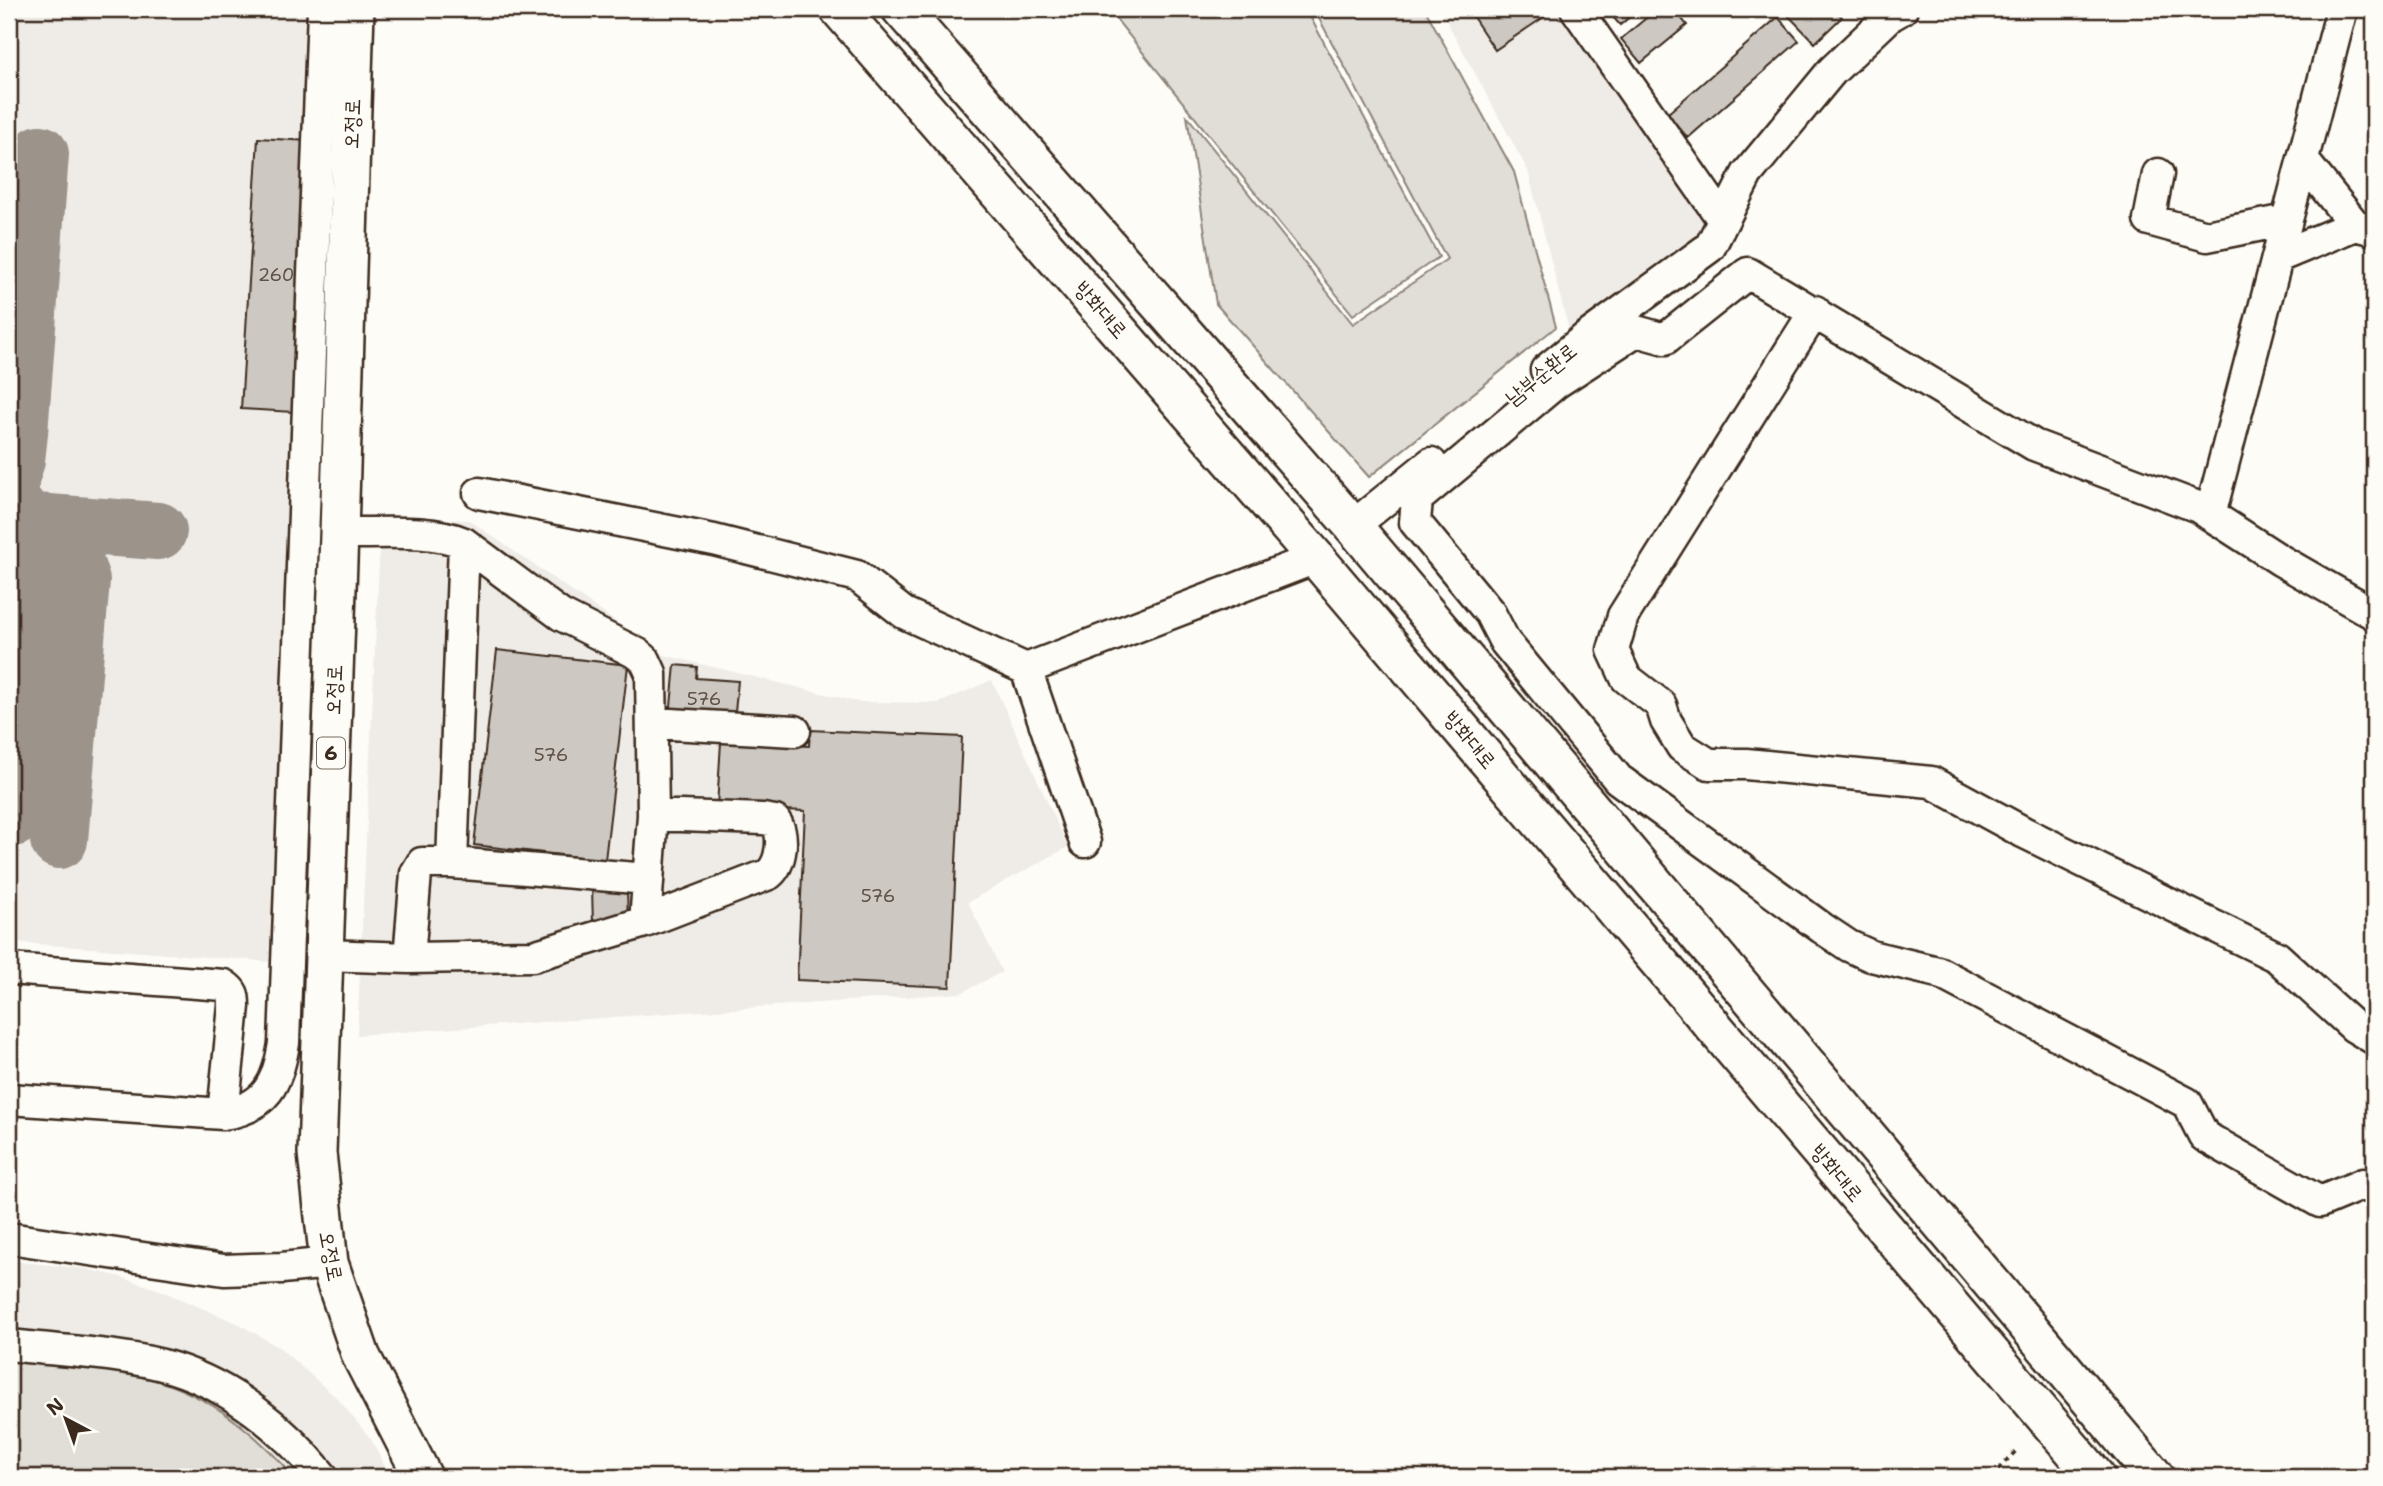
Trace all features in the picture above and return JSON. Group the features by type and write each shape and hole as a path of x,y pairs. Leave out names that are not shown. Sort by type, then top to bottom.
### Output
{"main road":[{"name":"오정로","path":"355,9 340,533 317,1153 329,1264 361,1356 423,1477"},
{"name":"방화대로","path":"839,9 1316,558 2096,1477"},
{"path":"901,9 1353,526 2155,1477"}],"street":[{"path":"9,1099 223,1114 253,1105 264,1097 281,1068 323,9"},
{"path":"1576,9 1723,220"},
{"name":"남부순환로","path":"1353,526 1584,339 1710,247 1747,174 1832,71 1890,16 1902,9"},
{"path":"2210,515 2342,9"},
{"path":"2278,257 2364,228 2303,160"},
{"path":"2158,174 2149,220 2207,236 2287,220"},
{"path":"2374,614 2280,560 2198,507 2034,445 1748,273 1665,339 1636,331 1556,383 1417,499 1415,522 1490,613 1505,642 1618,779 1822,928 1849,946 1871,956 1938,972 2187,1103 2204,1136 2320,1202 2362,1184 2374,1189"},
{"path":"1815,312 1623,616 1614,650 1626,678 1661,705 1666,721 1682,747 1709,764 1760,765 1931,782 2023,832 2277,957 2354,1027 2374,1039"},
{"path":"479,493 714,540 857,576 904,613 1026,669 1316,558"},
{"path":"340,533 434,535 464,542 561,615 629,648 645,660 651,673 653,723 653,816 645,922"},
{"path":"452,863 464,542"},
{"path":"1026,669 1085,842"},
{"path":"653,723 795,731"},
{"path":"324,955 533,956 645,922 769,874 775,869 779,857 780,831 778,825 771,820 653,816"},
{"path":"409,957 418,867 428,861 648,879"},
{"path":"9,969 182,981 224,985 230,989 234,1006 223,1114"},
{"path":"9,1238 224,1270 329,1264"},
{"path":"9,1345 125,1359 172,1368 214,1384 248,1406 283,1435 323,1477"}],"path":[{"path":"1991,1477 2017,1450"}],"shaded area":[{"path":"9,9 338,9 287,963 9,942"},
{"path":"1108,9 1306,9 1439,257 1353,315"},
{"path":"1314,9 1425,9 1514,172 1556,327 1369,477 1216,304 1187,116 1353,324 1447,259"},
{"path":"1440,9 1567,9 1709,216 1693,244 1569,331 1528,171"},
{"path":"381,519 469,520 664,655 858,702 939,703 992,680 1068,847 968,902 1002,972 961,993 357,1035"},
{"path":"9,1261 82,1268 118,1276 157,1289 239,1324 280,1348 337,1398 371,1439 390,1477 9,1477"},
{"path":"9,1355 109,1366 183,1390 242,1426 294,1477 9,1477"}],"building":[{"path":"1556,9 1495,50 1469,11"},
{"path":"1606,9 1639,9 1620,25"},
{"path":"1657,9 1674,9 1687,25 1641,63 1621,39"},
{"path":"1782,9 1834,9 1842,17 1815,43"},
{"path":"1778,17 1799,41 1688,138 1667,114"},
{"path":"258,138 310,141 293,412 241,409"},
{"path":"497,650 628,665 605,860 474,845"},
{"path":"675,665 697,667 696,678 738,681 734,722 670,716"},
{"path":"810,730 962,737 950,987 797,980 805,811 717,807 721,742 809,746"},
{"path":"627,887 628,924 593,925 592,888"}],"taxiway":[{"path":"40,154 19,433 16,460 10,479 10,495 12,502 27,521 58,539 70,551 81,580 59,840"},
{"path":"21,521 158,531"},
{"path":"9,534 24,554 30,579 13,818"}]}
